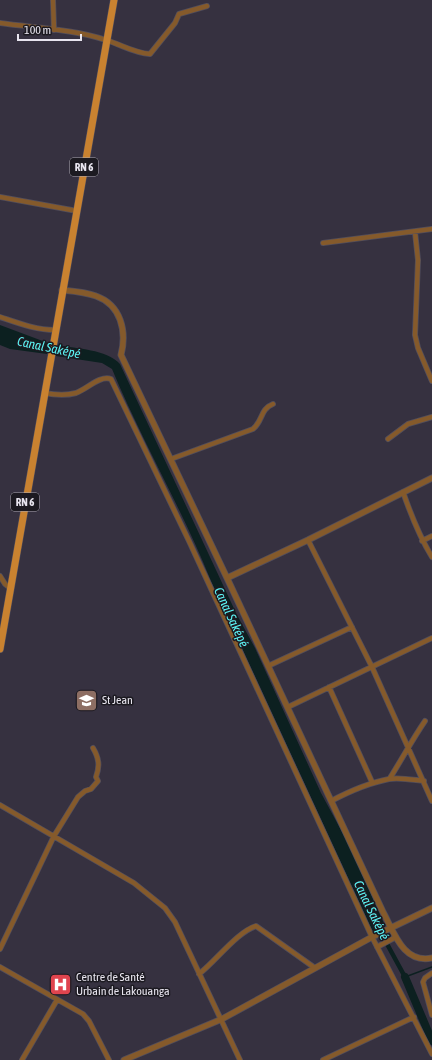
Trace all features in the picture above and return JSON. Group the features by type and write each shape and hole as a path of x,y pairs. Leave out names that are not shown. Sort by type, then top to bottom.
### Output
{"main road":[{"name":"RN 6","path":"0,649 54,333 114,0"}],"street":[{"path":"53,0 54,30"},
{"path":"0,23 54,30 107,40 130,50 150,54 175,23 179,14 207,6"},
{"path":"0,197 77,211"},
{"path":"323,243 432,229"},
{"path":"415,232 418,260 415,334 418,348 432,381"},
{"path":"62,290 95,295 103,299 119,314 124,334 121,355 171,458 396,938 403,949 413,957 426,959 432,958"},
{"path":"0,317 54,333"},
{"path":"44,393 65,395 75,393 99,380 108,377 111,378 177,515 372,937 432,1054"},
{"path":"171,458 253,429 260,424 261,414 266,406 273,404"},
{"path":"388,439 408,424 432,417"},
{"path":"227,578 308,540 432,478"},
{"path":"404,492 412,520 432,557"},
{"path":"422,541 432,536"},
{"path":"308,540 372,667 432,801"},
{"path":"0,576 5,584 10,588"},
{"path":"268,666 352,627"},
{"path":"288,707 432,638"},
{"path":"329,687 372,782"},
{"path":"331,801 372,782 382,782 390,778 425,721"},
{"path":"0,950 54,836 78,797 85,791 91,789 98,781 96,777 99,768 97,755 93,748"},
{"path":"390,778 424,781"},
{"path":"0,805 134,883 165,908 175,922 240,1060"},
{"path":"124,1060 222,1019 372,937 432,908"},
{"path":"199,974 212,964 244,931 256,926 316,968"},
{"path":"377,947 396,938"},
{"path":"0,967 83,1014 89,1021 109,1060"},
{"path":"432,973 425,978 423,982 432,1015"},
{"path":"22,1060 57,1000"},
{"path":"323,1060 414,1018"}],"water":[{"path":"0,325 48,343 47,354 10,349 0,345"},
{"path":"58,345 99,352 114,359 120,364 237,615 255,648 321,793 348,843 386,928 374,934 188,528 136,422 112,369 102,363 56,356"}],"waterway":[{"name":"Canal Saképé","path":"380,931 405,977"},
{"path":"405,977 432,967"},
{"path":"405,977 432,1041"}],"place":[{"name":"St Jean","path":"87,700"},
{"name":"Centre de Santé Urbain de Lakouanga","path":"60,984"}]}
